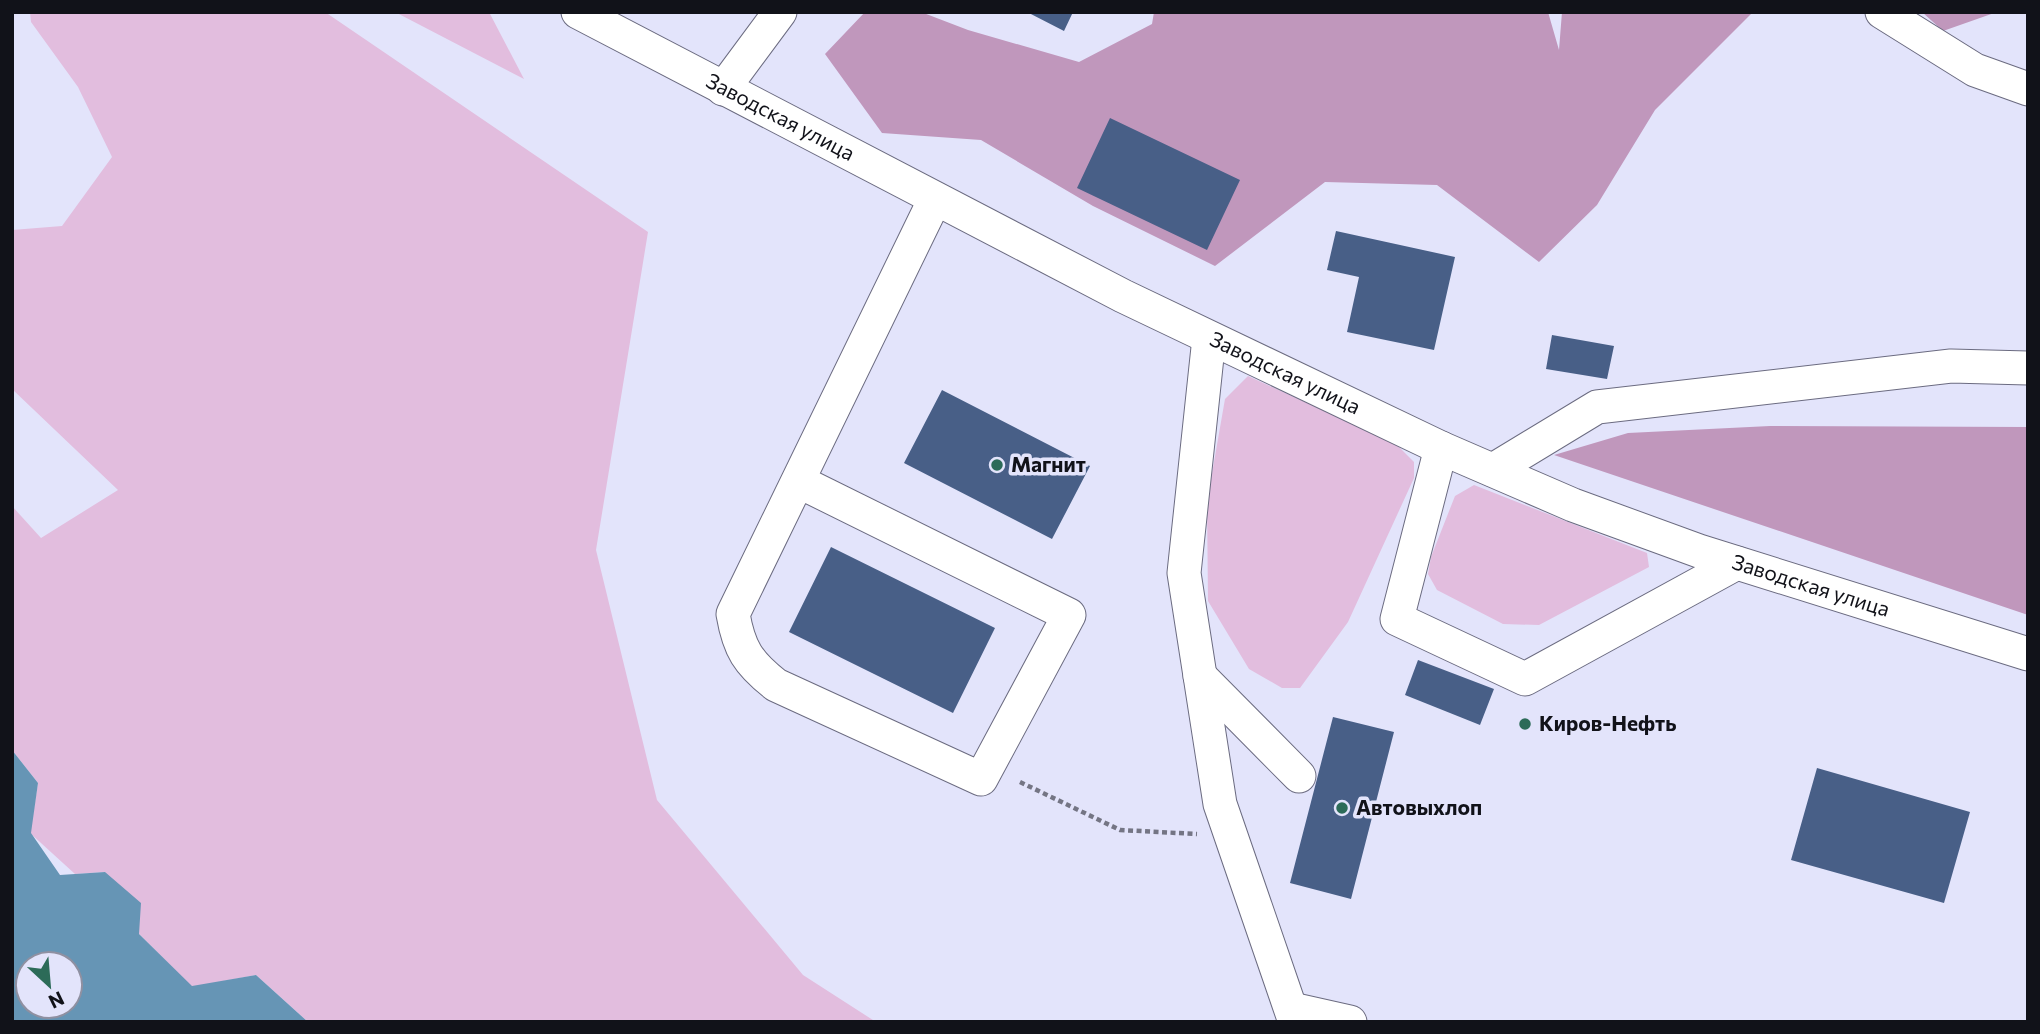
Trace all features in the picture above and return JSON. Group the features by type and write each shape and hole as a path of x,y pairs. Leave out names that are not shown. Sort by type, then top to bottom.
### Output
{"street":[{"name":"Заводская улица","path":"578,12 935,199 1209,338 1441,448 1573,505 1737,563 2028,654"},
{"path":"723,89 780,12"},
{"path":"1882,12 1975,70 2028,89"},
{"path":"798,481 1069,615 981,779 776,685 753,667 737,640 733,614 935,199"},
{"path":"1209,338 1184,573 1220,804 1293,1016 1350,1022"},
{"path":"1493,470 1597,407 1951,366 2028,369"},
{"path":"1441,448 1397,619 1525,679 1737,563"},
{"path":"1200,676 1299,776"}],"path":[{"path":"1020,782 1120,830 1231,836"}],"shaded area":[{"path":"30,12 325,12 648,232 596,550 657,800 803,975 876,1022 308,1022 256,975 192,987 139,934 105,872 75,874 30,833 38,783 12,750 12,506 41,538 118,490 12,389 12,230 62,226 112,157 78,87 31,22"},
{"path":"395,12 489,12 524,79"},
{"path":"865,12 921,12 968,30 1079,62 1152,24 1154,12 1548,12 1559,50 1562,12 1753,12 1655,110 1597,205 1539,262 1437,185 1325,182 1215,266 1093,206 981,140 882,133 825,54"},
{"path":"1922,12 1997,12 1943,31"},
{"path":"1248,376 1396,444 1414,462 1414,478 1348,622 1300,688 1282,688 1249,669 1208,601 1207,502 1225,399"},
{"path":"1770,426 2028,427 2028,615 1554,455 1628,433"},
{"path":"1474,485 1647,553 1649,567 1539,625 1503,624 1437,590 1428,574 1431,557 1455,496"}],"water":[{"path":"12,750 38,783 31,833 60,875 105,872 141,903 139,934 192,986 256,975 308,1022 12,1022"}],"building":[{"path":"1027,12 1073,12 1064,31"},
{"path":"1110,118 1240,180 1207,250 1077,188"},
{"path":"1336,231 1455,257 1434,350 1347,332 1359,277 1327,270"},
{"path":"1552,335 1614,346 1607,379 1546,369"},
{"name":"Магнит","path":"942,390 1090,466 1052,539 904,463"},
{"path":"831,547 995,628 953,713 789,632"},
{"path":"1418,660 1494,689 1480,725 1405,695"},
{"name":"Автовыхлоп","path":"1333,717 1394,732 1351,899 1290,883"},
{"path":"1817,768 1970,812 1944,903 1791,860"}],"place":[{"name":"Магнит","path":"997,465"},
{"name":"Киров-Нефть","path":"1525,724"},
{"name":"Автовыхлоп","path":"1342,808"}]}
